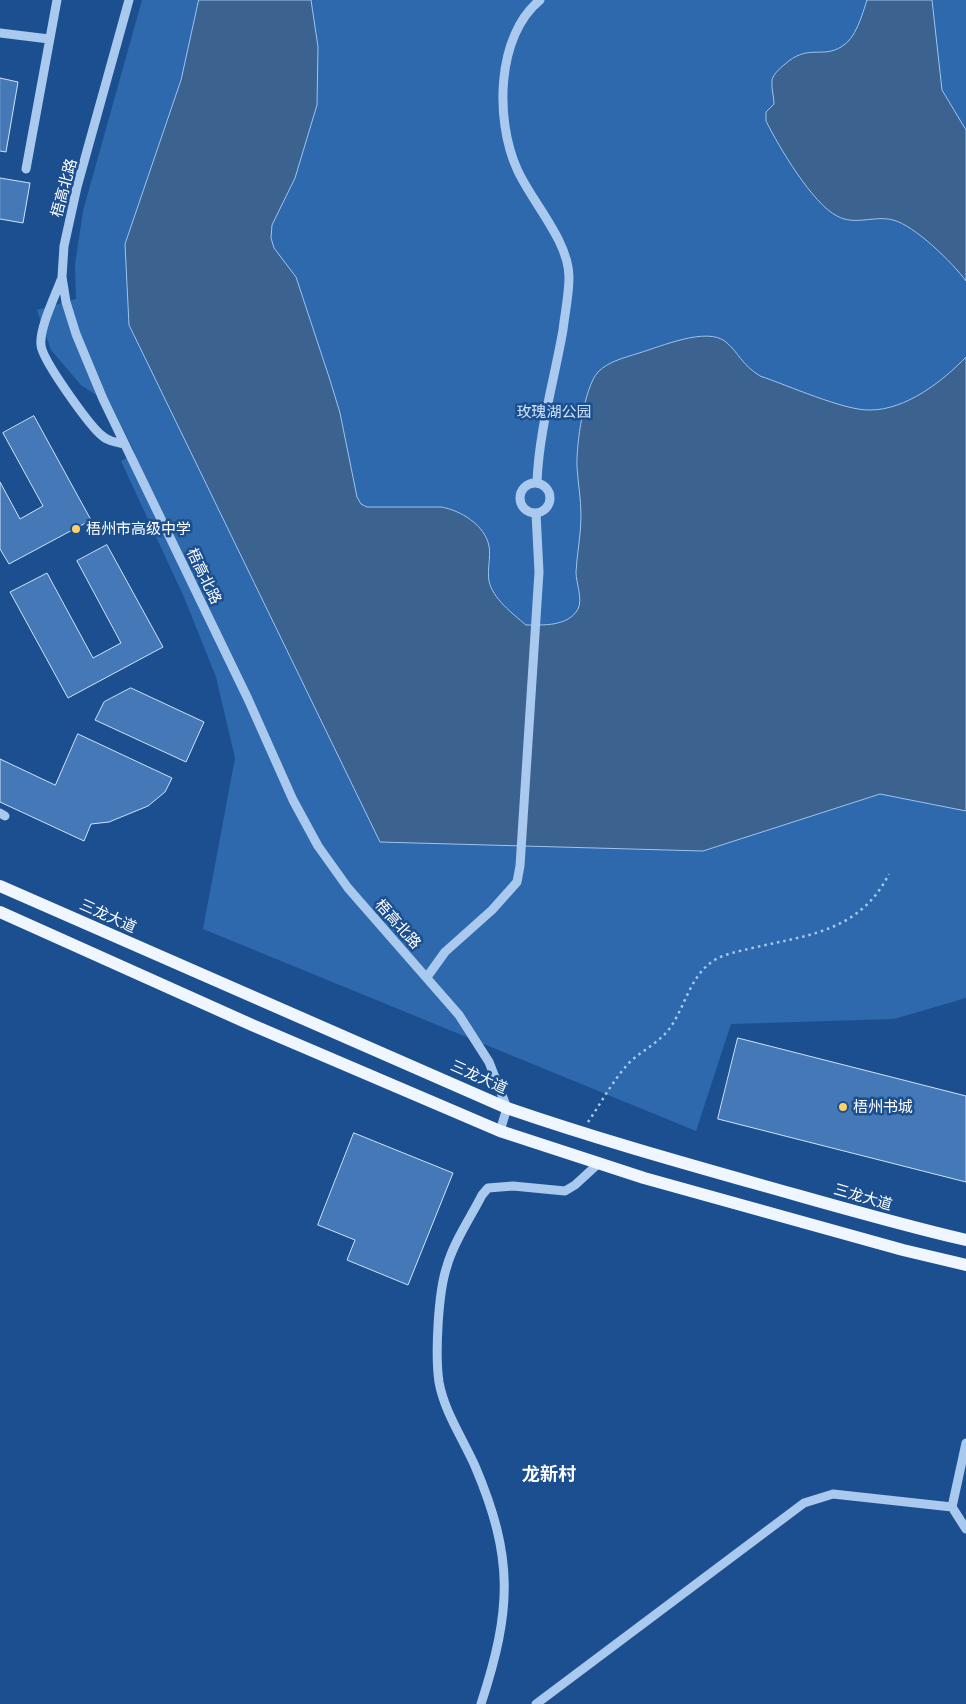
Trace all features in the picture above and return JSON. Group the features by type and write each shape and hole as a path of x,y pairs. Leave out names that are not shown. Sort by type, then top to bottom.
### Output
{"main road":[{"name":"三龙大道","path":"0,886 507,1108 580,1133 889,1221 966,1240"},
{"path":"0,912 261,1028 500,1131 644,1178 836,1232 966,1265"}],"street":[{"path":"26,169 57,0"},
{"name":"梧高北路","path":"129,0 77,186 64,246 62,277 66,302 76,334 124,444 248,699 293,800 318,846 348,888 464,1022 489,1062 507,1108"},
{"path":"537,482 540,445 558,361 569,275 566,257 517,169 503,114 502,95 504,71 512,39 526,11 540,0"},
{"path":"0,33 49,39"},
{"path":"62,277 42,334 41,346 53,370 101,435 112,442 124,444"},
{"path":"537,482 546,487 550,496 545,509 536,513 522,507 520,497 527,484 537,482"},
{"path":"427,977 444,952 492,910 517,882 520,866 538,583 536,513"},
{"path":"500,1131 507,1108"},
{"path":"481,1704 500,1634 506,1590 504,1554 498,1528 478,1475 439,1383 438,1331 447,1266 482,1194 488,1188 514,1186 565,1191 575,1185 599,1163"},
{"path":"966,1443 952,1507 966,1529"},
{"path":"536,1704 804,1502 832,1494 952,1507"}],"path":[{"path":"580,1133 628,1064 663,1038 680,1012 700,972 710,962 735,952 816,935 834,928 875,899 889,874"}],"green space":[{"name":"玫瑰湖公园","path":"142,0 966,0 966,998 894,1019 731,1024 696,1131 203,929 235,758 216,677 184,597 121,461 135,453 111,405 81,385 51,350 37,310 76,299 75,265 83,211"}],"shaded area":[{"path":"199,0 311,0 318,47 317,105 295,178 272,225 271,238 274,248 296,277 340,413 357,497 361,504 367,507 441,507 456,511 471,520 487,538 490,555 489,581 494,594 526,625 547,625 561,622 574,615 578,609 580,596 576,572 581,503 577,467 578,445 582,417 589,390 598,372 607,365 622,358 683,339 707,336 726,342 748,367 760,376 831,402 870,410 884,409 910,400 935,384 966,357 966,811 880,794 703,851 380,842 129,325 125,244 181,80"},
{"path":"867,0 932,0 942,90 966,130 966,281 932,246 902,223 886,219 844,219 827,209 797,173 766,121 766,112 774,104 772,80 776,72 793,58 800,55 827,52 841,47 851,38 858,26"}],"building":[{"path":"0,78 18,82 6,152 0,151"},
{"path":"0,178 30,183 23,223 0,219"},
{"path":"34,416 91,520 9,564 0,549 0,482 20,519 43,506 3,433"},
{"path":"107,545 163,647 68,698 10,592 47,573 93,658 121,643 77,561"},
{"path":"131,688 204,722 186,762 95,720 104,702"},
{"path":"78,734 172,778 165,792 148,806 109,822 91,824 84,841 0,802 0,759 55,785"},
{"name":"梧州书城","path":"738,1038 966,1096 966,1182 718,1119"},
{"path":"354,1133 453,1173 408,1285 347,1260 355,1240 318,1225"}],"place":[{"name":"梧州市高级中学","path":"76,529"},
{"name":"梧州书城","path":"843,1107"}],"district":[{"name":"龙新村","path":"549,1474"}]}
